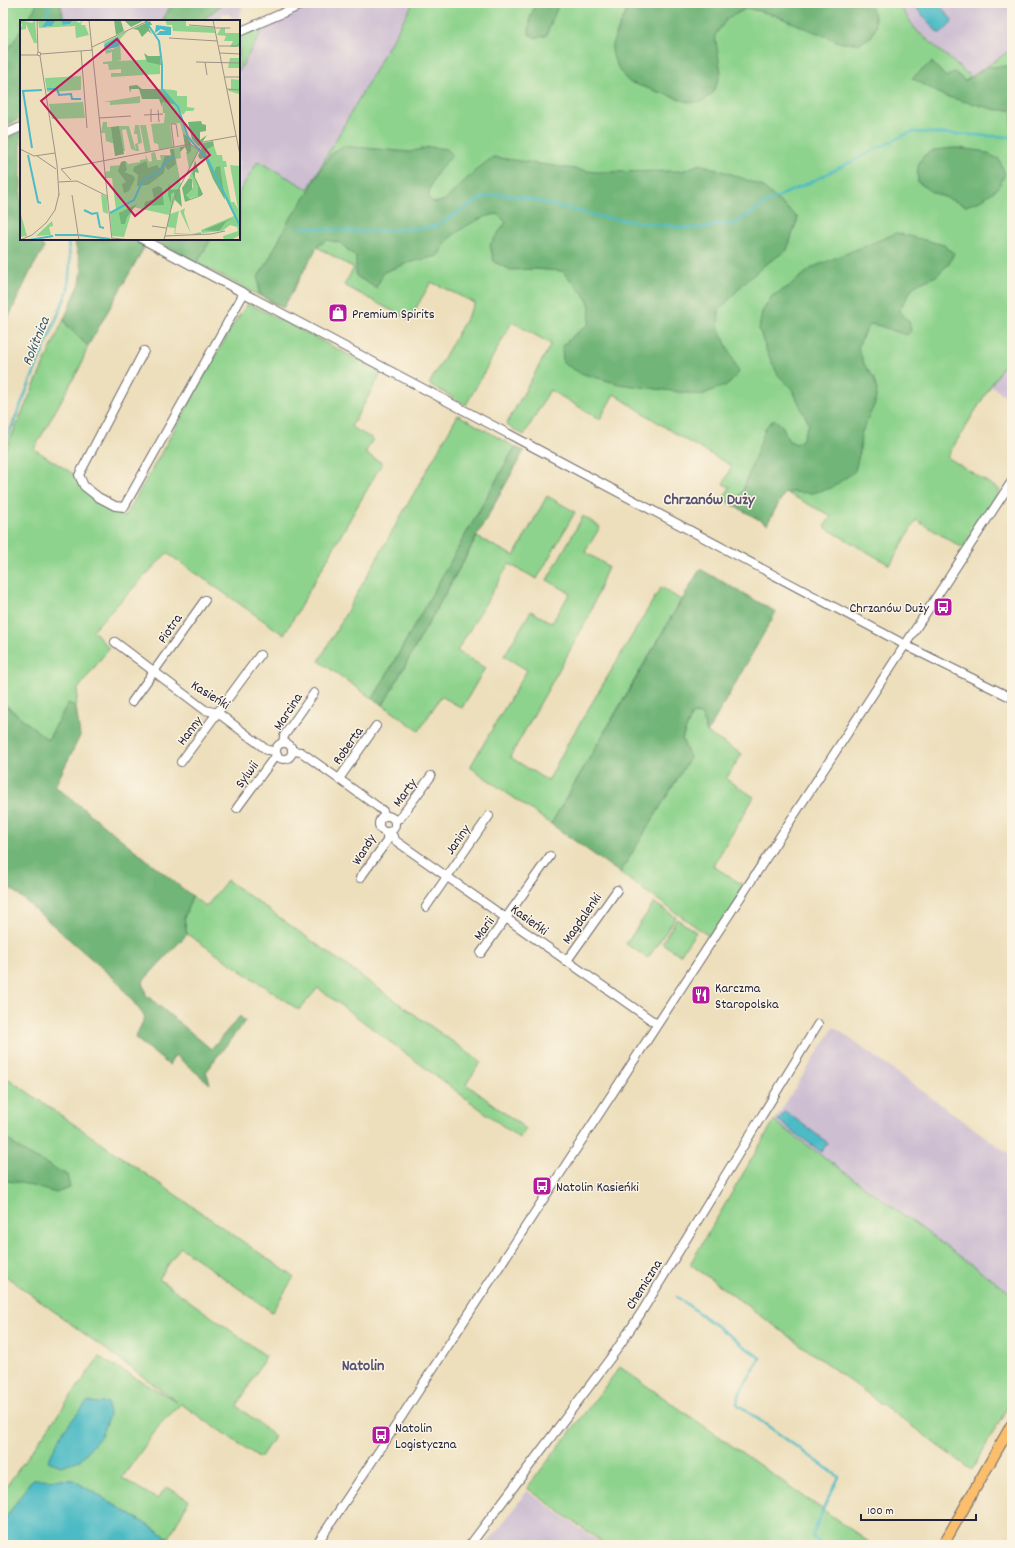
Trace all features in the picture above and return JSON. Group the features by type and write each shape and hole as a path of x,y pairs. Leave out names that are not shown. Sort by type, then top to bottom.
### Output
{"main road":[{"path":"942,1545 1012,1424"}],"street":[{"path":"240,32 306,3"},
{"path":"3,135 20,127"},
{"path":"144,240 906,644 1012,698"},
{"path":"144,351 79,475 84,486 98,497 115,506 124,507 244,293"},
{"path":"316,1545 1012,481"},
{"name":"Piotra","path":"132,702 205,600"},
{"name":"Kasieńki","path":"115,642 205,710 218,713 267,750 276,753"},
{"name":"Hanny","path":"181,762 260,654"},
{"name":"Marcina","path":"284,743 284,736 314,693"},
{"name":"Roberta","path":"339,779 376,726"},
{"path":"284,743 289,744 292,751 292,754 287,759 284,759 276,753 278,745 284,743"},
{"path":"292,751 301,752 378,807 383,811 385,816"},
{"name":"Sylwii","path":"237,808 276,753"},
{"name":"Marty","path":"395,820 400,818 432,776"},
{"path":"385,816 389,816 395,820 395,828 388,832 380,829 380,820 385,816"},
{"name":"Janiny","path":"426,907 489,816"},
{"name":"Kasieńki","path":"388,832 396,841 446,877 657,1024"},
{"name":"Wandy","path":"360,878 387,841 388,832"},
{"name":"Marii","path":"481,953 550,856"},
{"name":"Magdalenki","path":"566,962 617,890"},
{"name":"Chemiczna","path":"470,1545 615,1352 641,1313 818,1024"}],"shaded area":[{"path":"62,3 243,3 239,19 236,20 232,20 229,14 222,13 222,20 55,20"},
{"path":"306,3 413,3 308,189 258,161 240,190 240,69 269,19"},
{"path":"898,3 1012,3 1012,49 971,77 916,30"},
{"path":"1012,351 1012,400 991,386"},
{"path":"834,1027 1012,1156 1012,1294 774,1121"},
{"path":"527,1491 604,1545 486,1545"}],"green space":[{"path":"3,3 38,3 28,20 20,20 20,32 3,58"},
{"path":"38,3 62,3 61,5 64,20 28,20"},
{"path":"172,3 224,3 203,20 163,20"},
{"path":"413,3 898,3 916,30 971,77 1012,49 1012,351 947,457 1000,490 963,548 916,520 890,565 824,527 831,516 785,492 767,524 723,499 730,487 723,484 732,466 685,440 614,394 600,419 550,390 524,435 506,425 551,344 512,322 466,405 429,384 475,303 431,282 409,320 344,285 354,268 317,247 283,308 197,263 210,240 240,240 240,190 258,161 308,189"},
{"path":"536,3 559,3 546,36 536,38 529,34 530,18"},
{"path":"630,3 869,3 874,13 876,27 872,36 860,43 842,43 774,15 747,8 727,19 715,35 721,73 713,93 702,102 688,102 629,82 620,70 613,56 612,46 614,38"},
{"path":"269,19 240,69 240,32"},
{"path":"20,32 20,119 3,128 3,58"},
{"path":"932,62 946,77 954,72 965,81 986,67 1012,66 1012,110 997,110 944,96 912,78"},
{"path":"20,132 20,240 39,240 44,248 30,272 3,329 3,140"},
{"path":"343,146 410,152 429,147 447,149 453,155 436,175 429,192 429,199 435,203 445,200 476,170 493,157 595,172 682,171 700,164 762,186 798,218 787,250 766,264 743,284 719,311 718,327 739,372 729,384 701,395 619,384 580,373 563,363 562,346 589,324 590,307 587,298 562,271 534,269 511,270 494,262 490,245 506,222 497,214 477,220 458,232 447,242 438,256 411,262 384,272 376,288 356,276 356,257 340,243 326,240 317,247 283,308 259,293 258,277 267,263 289,220 307,195 320,170 333,152"},
{"path":"958,148 981,151 999,159 1005,174 998,188 980,201 966,206 930,191 918,182 919,163 922,157 927,153 941,149"},
{"path":"897,233 944,245 954,253 949,264 936,276 914,286 899,310 909,322 911,331 907,335 871,324 864,333 858,348 865,366 874,378 877,391 875,403 861,434 860,450 855,471 831,488 813,493 785,492 767,524 733,505 743,490 766,427 774,419 783,427 788,440 796,444 802,440 809,424 792,389 778,375 767,352 759,329 762,312 772,296 788,287 813,267"},
{"path":"74,240 148,240 88,346 68,327 64,319 80,283 82,269"},
{"path":"152,240 210,240 197,263"},
{"path":"250,304 382,372 351,427 373,439 365,453 382,463 284,635 167,553 93,630 109,648 78,689 76,707 68,704 48,740 3,703 3,455 64,319 68,327 88,346 80,367 34,449 75,475 103,503 125,517 236,320 247,305"},
{"path":"458,415 515,447 373,699 319,661"},
{"path":"515,447 524,451 383,705 373,699"},
{"path":"547,496 575,512 537,579 509,564 457,651 485,668 462,708 441,696 419,731 383,705 477,537 514,556"},
{"path":"583,516 600,527 585,552 608,566 588,618 510,757 548,781 568,743 661,587 681,600 551,824 470,767 527,670 504,656 531,611 552,623 570,593 547,580"},
{"path":"700,569 776,612 707,733 702,715 692,714 682,739 690,758 620,873 551,824"},
{"path":"3,703 48,740 68,703 76,707 80,736 55,786 192,896 184,918 187,934 143,981 146,995 211,1049 240,1016 245,1021 206,1071 210,1084 175,1055 169,1065 135,1038 145,1017 118,982 14,891 3,884"},
{"path":"692,714 702,715 707,733 742,754 726,779 754,797 713,866 743,885 746,889 713,939 620,873 690,758 682,739"},
{"path":"227,880 481,1062 466,1084 526,1129 519,1138 318,988 299,1010 187,934 184,918 192,896 206,907"},
{"path":"654,903 676,917 648,958 626,944"},
{"path":"677,919 696,932 680,955 662,943"},
{"path":"3,1075 294,1277 272,1312 180,1247 159,1279 266,1356 237,1406 275,1436 260,1458 181,1404 161,1423 122,1478 157,1499 167,1487 189,1500 169,1538 73,1480 32,1480 3,1522 3,1491 99,1357 176,1401 3,1274"},
{"path":"774,1121 1012,1294 1012,1399 972,1470 690,1264"},
{"path":"3,1135 21,1150 67,1175 70,1188 56,1193 25,1184 3,1180"},
{"path":"620,1367 873,1545 606,1545 527,1488"}],"water":[{"path":"912,3 938,3 952,20 951,24 942,33 938,33"},
{"path":"785,1111 828,1143 821,1152 778,1120"},
{"path":"87,1402 108,1403 109,1415 101,1436 80,1460 61,1466 48,1461 64,1430"},
{"path":"32,1479 73,1480 169,1538 165,1545 3,1545 3,1522"}],"waterway":[{"name":"Rokitnica","path":"47,20 49,3"},
{"path":"301,227 362,232 434,227 482,198 500,194 521,197 606,218 685,228 706,228 719,224 735,224 766,203 912,132 1012,137"},
{"name":"Rokitnica","path":"3,448 68,290 70,262 68,240"},
{"path":"677,1297 760,1358 738,1396 737,1404 839,1477 825,1505 812,1537 823,1545"}],"place":[{"name":"Premium Spirits","path":"338,313"},
{"name":"Chrzanów Duży","path":"943,607"},
{"name":"Karczma Staropolska","path":"701,995"},
{"name":"Natolin Kasieńki","path":"542,1186"},
{"name":"Natolin Logistyczna","path":"381,1435"}],"district":[{"name":"Chrzanów Duży","path":"709,498"},
{"name":"Natolin","path":"363,1364"}]}
